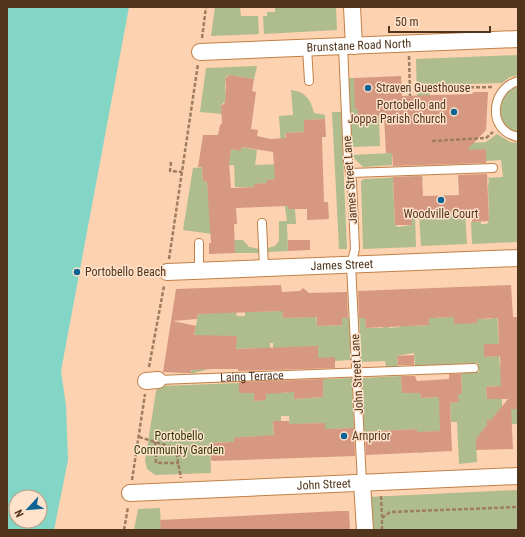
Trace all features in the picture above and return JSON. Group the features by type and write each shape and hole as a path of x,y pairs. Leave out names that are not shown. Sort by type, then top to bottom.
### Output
{"street":[{"path":"349,46 352,7"},
{"name":"Brunstane Road North","path":"204,52 518,39"},
{"name":"James Street","path":"171,272 518,258"},
{"name":"John Street","path":"135,493 518,476"},
{"path":"362,483 365,530"}],"lane":[{"name":"James Street Lane","path":"349,46 348,161 351,173 355,249 351,265"},
{"path":"307,48 309,81"},
{"path":"518,81 508,85 501,91 495,109 501,126 512,136 518,137"},
{"path":"351,173 493,168"},
{"path":"262,223 264,268"},
{"path":"199,243 199,271"},
{"name":"John Street Lane","path":"351,265 362,483"},
{"name":"Laing Terrace","path":"152,380 474,368"}],"path":[{"path":"408,44 410,96"},
{"path":"434,88 498,86 501,91"},
{"path":"432,141 486,138 501,126"},
{"path":"171,162 170,171 182,172"},
{"path":"138,437 155,440 172,447 178,456 182,490"},
{"path":"155,440 156,463 179,463"},
{"path":"178,456 185,452"},
{"path":"380,483 382,530"},
{"path":"382,518 390,512 518,507"}],"green space":[{"path":"215,7 240,7 241,16 258,16 259,34 211,36"},
{"path":"275,7 336,7 337,30 264,34 263,16 267,16 267,12 275,12"},
{"path":"518,55 518,75 510,77 502,83 430,85 430,97 417,97 416,59"},
{"path":"257,66 254,79 228,75 225,79 226,103 224,102 221,106 222,114 200,112 206,68"},
{"path":"347,78 354,78 358,117 370,117 370,101 378,99 380,146 351,147"},
{"path":"518,85 518,132 506,127 501,116 500,109 503,96 511,88"},
{"path":"291,90 307,97 314,113 325,115 325,119 304,120 304,132 285,133 288,209 295,209 296,224 287,224 288,251 268,252 268,248 275,246 279,241 279,221 287,221 281,179 267,180 267,183 255,184 255,187 235,187 234,165 202,168 203,182 207,181 213,234 183,230 193,168 219,166 222,152 231,153 231,149 240,150 241,147 257,150 255,165 282,164 279,116 293,115"},
{"path":"332,112 341,112 347,249 339,249"},
{"path":"497,134 510,142 518,143 518,242 472,244 471,222 481,222 481,224 487,224 489,221 489,180 487,178 503,177 501,160 486,161 486,150 422,152 450,144 486,142"},
{"path":"392,153 392,165 363,167 351,155"},
{"path":"422,176 423,180 393,182 395,225 398,227 411,225 411,213 415,213 416,247 363,249 361,181 364,179"},
{"path":"465,209 467,244 421,246 419,214 449,215 449,213"},
{"path":"234,240 243,240 249,247 260,249 260,253 235,253"},
{"path":"316,310 317,326 342,325 342,318 349,318 351,360 335,361 318,358 318,347 273,348 273,343 270,343 270,348 229,349 237,340 237,336 208,369 191,374 193,356 191,355 198,314 236,312 237,316 245,316 245,312 282,311 283,318 310,317"},
{"path":"389,312 389,328 400,327 400,324 408,326 429,325 428,312 438,318 447,317 447,312 482,312 483,319 492,319 492,312 497,312 499,345 484,344 484,357 497,356 499,354 500,367 518,366 501,388 499,386 486,387 487,399 499,399 502,397 502,409 518,409 518,424 487,425 476,440 477,462 459,464 457,422 451,422 450,403 458,402 458,394 462,394 461,373 479,372 478,363 415,366 414,353 397,356 398,366 386,367 385,361 361,362 359,313 365,313 366,328 383,328 383,313"},
{"path":"401,376 402,393 420,393 421,398 442,397 440,431 426,432 427,452 418,453 416,429 364,432 362,378"},
{"name":"Portobello Community Garden","path":"352,378 354,428 333,429 326,444 324,423 296,424 290,438 289,416 281,416 281,421 273,422 274,439 269,459 264,459 263,436 242,437 243,460 239,460 238,438 234,438 234,442 210,443 211,473 155,475 147,469 145,461 156,391 160,386 239,383 239,393 254,393 255,401 266,400 266,392 287,393 287,386 294,381 295,399 323,397 323,379"},
{"path":"518,490 518,530 370,530 368,497"},
{"path":"160,508 161,530 134,530 138,509"}],"water":[{"path":"7,7 129,7 61,371 66,406 68,460 54,530 7,530"}],"building":[{"path":"229,75 254,79 252,91 256,92 251,129 258,130 257,136 270,139 286,138 285,133 304,132 304,120 325,119 326,137 322,137 324,202 328,202 329,219 307,220 307,209 288,209 288,206 236,208 237,224 234,224 235,253 209,254 209,243 211,243 207,181 203,182 202,167 198,167 203,135 218,135 220,125 222,123 221,106 225,103 225,79","holes":["241,147 273,152 275,179 267,180 267,183 254,184 255,187 231,188 229,163 231,149 241,151"]},
{"path":"401,76 402,96 472,94 474,92 488,92 486,130 467,150 486,149 486,163 393,166 392,153 386,153 384,116 358,117 358,108 355,109 354,78"},
{"name":"Woodville Court","path":"487,174 489,221 472,222 472,212 449,213 449,215 434,216 434,213 411,214 412,225 395,225 393,177 422,176 423,196 459,195 458,175"},
{"path":"288,240 310,240 310,250 288,251"},
{"path":"281,285 282,292 300,291 303,288 309,293 347,292 348,318 342,318 342,325 317,326 317,317 283,318 282,311 198,314 197,319 173,321 196,326 194,335 237,336 236,349 318,346 318,358 335,357 335,368 238,371 238,369 212,369 191,370 191,373 163,372 176,289"},
{"path":"511,285 513,317 517,317 518,334 518,409 511,409 513,449 476,450 476,439 487,425 487,420 491,420 508,399 487,399 486,387 501,386 500,356 484,357 484,344 499,344 498,318 477,319 477,323 454,324 454,317 429,318 429,325 366,328 365,318 359,318 358,291"},
{"path":"414,355 414,365 398,365 397,356"},
{"path":"449,374 461,374 462,394 458,394 459,402 450,403 452,451 366,455 365,432 417,429 417,432 440,431 439,397 421,398 420,393 402,393 401,376 415,376 417,381 449,379"},
{"path":"323,379 323,397 294,399 294,392 266,394 266,400 254,401 254,393 239,393 239,382"},
{"path":"273,421 289,421 289,424 325,423 325,429 354,428 355,456 211,460 210,443 234,442 234,438 242,437 274,435"},
{"path":"349,511 350,530 161,530 160,520"}],"place":[{"name":"Straven Guesthouse","path":"368,88"},
{"name":"Portobello and Joppa Parish Church","path":"454,112"},
{"name":"Woodville Court","path":"441,200"},
{"name":"Portobello Beach","path":"77,272"},
{"name":"Arnprior","path":"344,436"}]}
